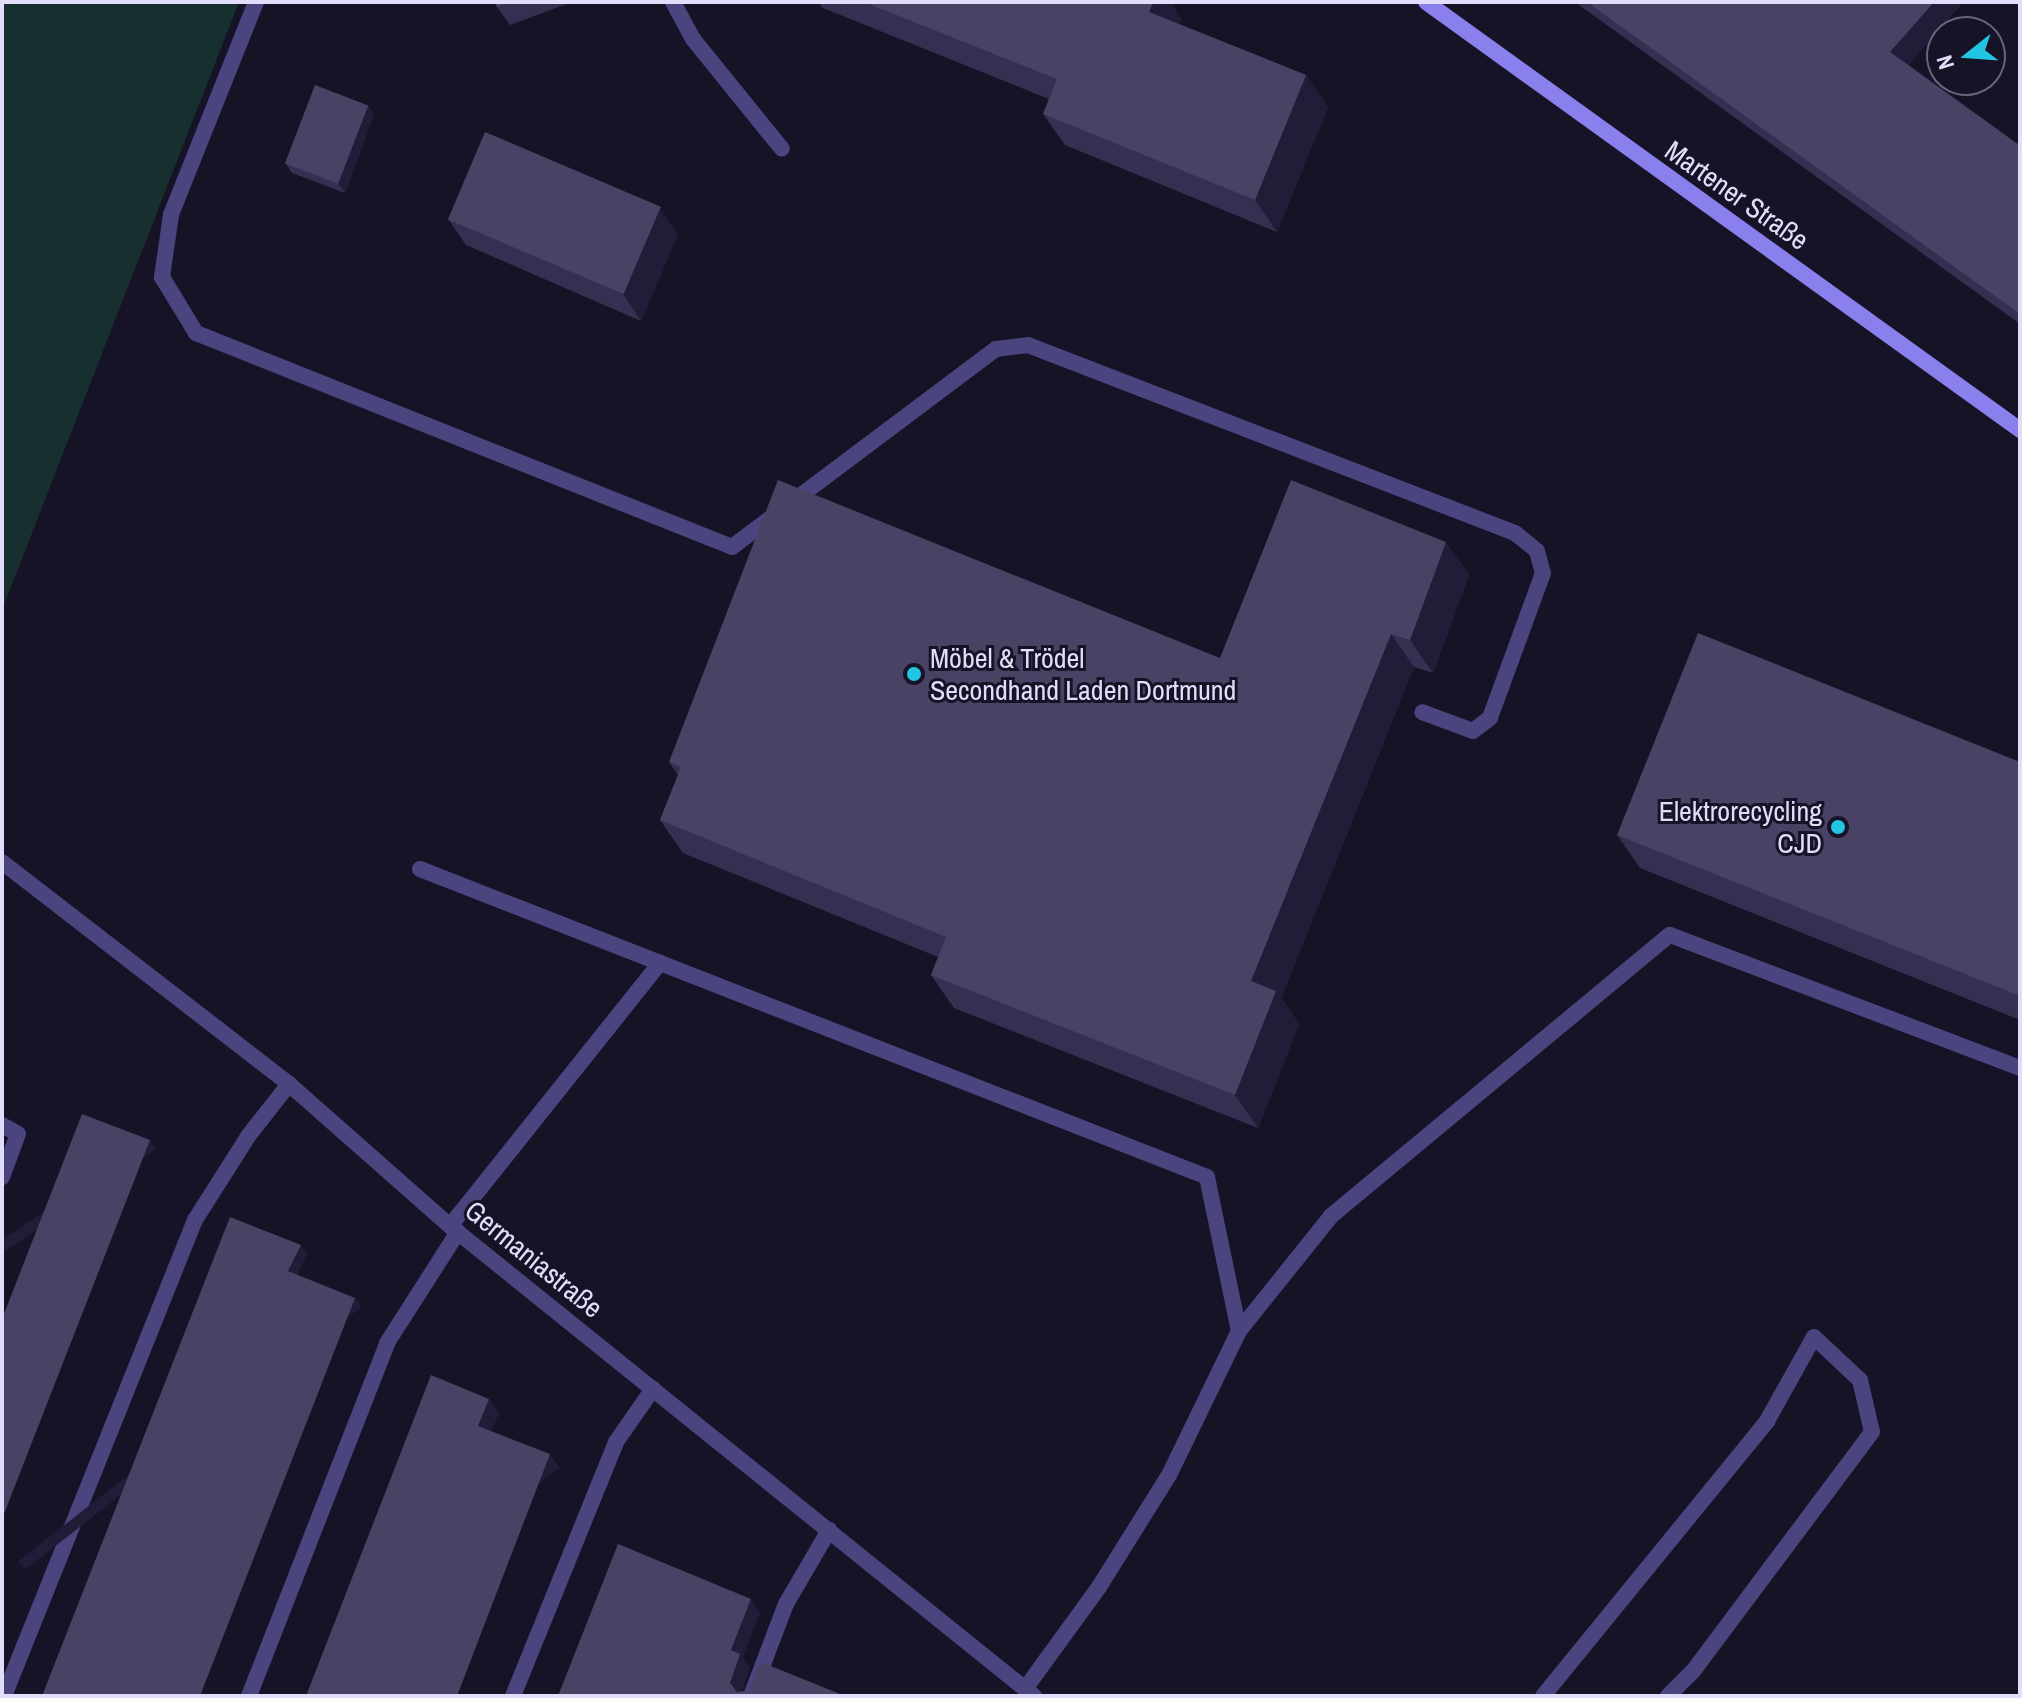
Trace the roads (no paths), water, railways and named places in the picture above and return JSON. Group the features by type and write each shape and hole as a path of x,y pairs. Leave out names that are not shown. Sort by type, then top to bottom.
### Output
{"street":[{"path":"256,2 171,215 162,277 196,333 732,547 996,349 1028,345 1515,533 1537,551 1543,573 1490,718 1473,731 1422,712"},
{"path":"673,2 693,39 782,149"},
{"name":"Martener Straße","path":"1426,2 2020,430"},
{"name":"Germaniastraße","path":"2,862 289,1084 454,1229 1029,1692"},
{"path":"420,869 1207,1177 1239,1331"},
{"path":"1029,1692 1169,1475 1239,1331 1331,1216 1670,935 2020,1068"},
{"path":"249,1696 387,1343 454,1229 660,963"},
{"path":"4,1696 195,1220 249,1135 289,1084"},
{"path":"2,1125 18,1134 2,1177"},
{"path":"1543,1696 1767,1421 1814,1337 1860,1380 1872,1432 1694,1670 1668,1696"},
{"path":"513,1696 616,1442 653,1389"},
{"path":"751,1696 786,1604 829,1530"}],"place":[{"name":"Möbel & Trödel Secondhand Laden Dortmund","path":"914,674"},
{"name":"Elektrorecycling CJD","path":"1838,827"}]}
